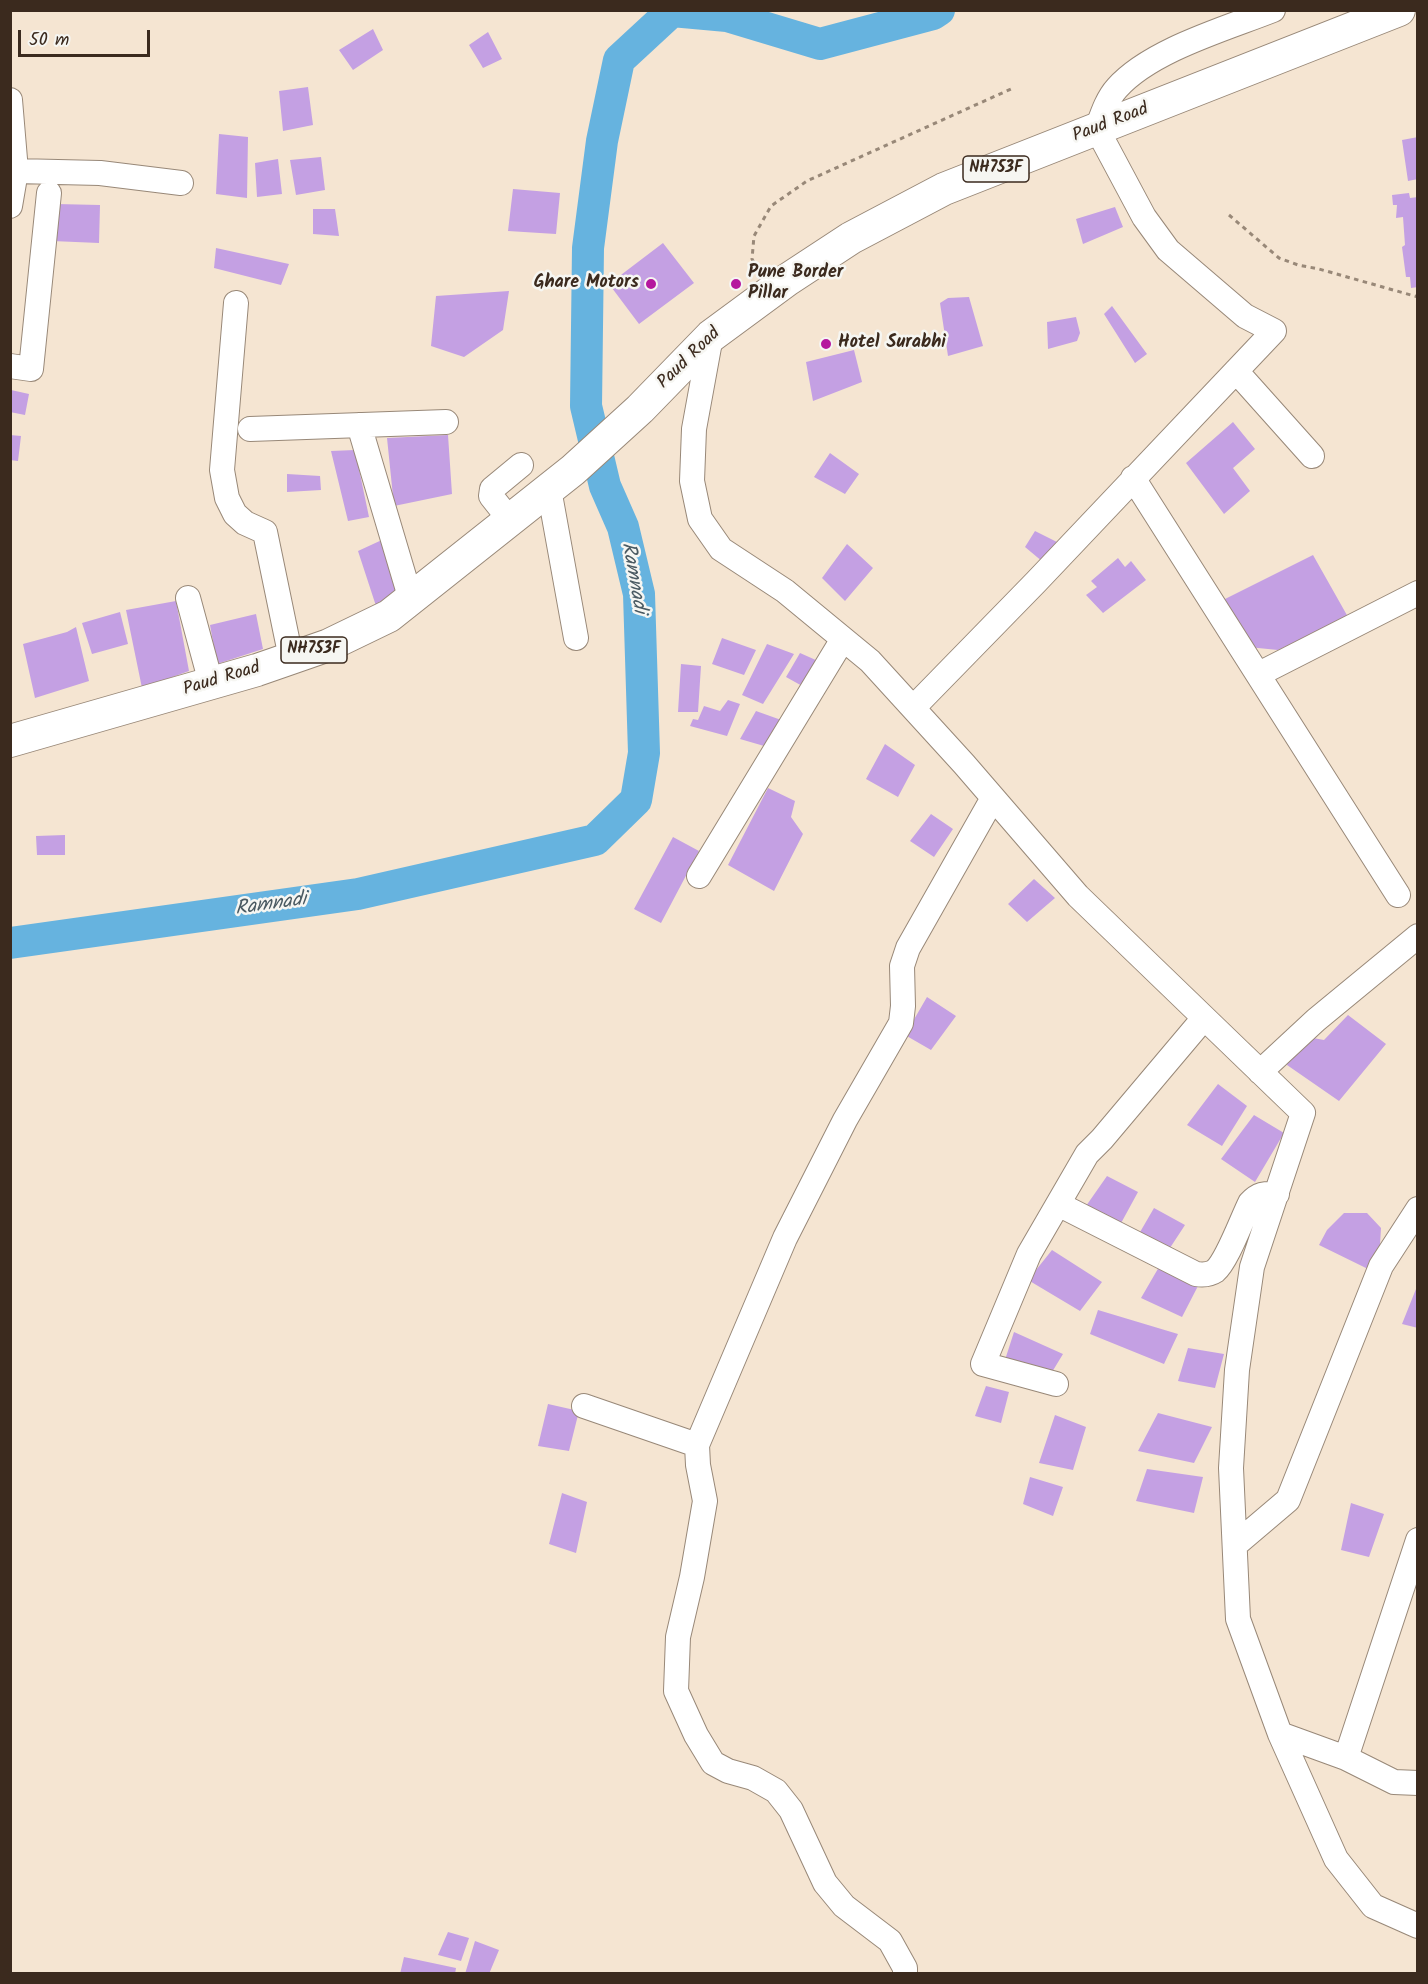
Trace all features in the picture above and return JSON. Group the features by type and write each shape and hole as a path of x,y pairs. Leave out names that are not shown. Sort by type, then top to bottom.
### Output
{"main road":[{"name":"Paud Road","path":"10,741 291,658 328,645 388,616 561,480 640,409 711,336 769,293 851,238 944,189 1399,10"}],"street":[{"path":"913,708 1274,331 1245,316 1168,250 1143,216 1097,129 1116,89 1136,70 1169,52 1273,10"},
{"path":"10,99 16,171 10,206"},
{"path":"16,171 100,173 181,183"},
{"path":"10,366 31,369 49,193"},
{"path":"236,303 222,470 227,498 235,514 245,523 265,532 291,658"},
{"path":"711,336 694,429 692,481 700,519 722,549 785,591 870,661 1078,896 1304,1113 1252,1267 1237,1370 1231,1468 1238,1619 1280,1734 1336,1859 1373,1906 1418,1926"},
{"path":"1236,371 1312,456"},
{"path":"250,429 446,422"},
{"path":"359,425 411,600"},
{"path":"510,520 491,496 492,489 521,465"},
{"path":"1133,478 1398,895"},
{"path":"561,480 576,638"},
{"path":"1259,674 1418,593"},
{"path":"188,598 211,683"},
{"path":"699,876 843,639"},
{"path":"905,1974 905,1968 890,1941 844,1906 825,1882 791,1810 776,1791 753,1778 728,1771 713,1763 696,1735 676,1691 678,1637 692,1576 705,1501 698,1465 698,1445 785,1238 845,1120 901,1023 902,966 908,948 993,798"},
{"path":"1260,1072 1316,1020 1418,936"},
{"path":"1056,1384 983,1364 1029,1254 1087,1154 1204,1017"},
{"path":"1058,1204 1196,1274 1205,1275 1213,1272 1222,1264 1250,1203 1264,1193 1277,1194"},
{"path":"1234,1545 1288,1500 1381,1266 1418,1209"},
{"path":"584,1406 698,1445"},
{"path":"1346,1758 1418,1540"},
{"path":"1280,1734 1346,1758 1394,1782 1418,1783"}],"path":[{"path":"769,293 752,259 754,236 771,206 807,181 1011,89"},
{"path":"1230,215 1279,258 1418,297"}],"building":[{"path":"373,29 383,50 353,70 339,50"},
{"path":"488,32 502,59 483,68 469,45"},
{"path":"308,87 313,125 283,131 279,91"},
{"path":"219,134 248,137 247,198 216,194"},
{"path":"1418,137 1418,179 1408,181 1402,140"},
{"path":"321,157 325,190 296,195 290,160"},
{"path":"278,159 282,194 257,197 255,163"},
{"path":"513,189 560,193 556,234 508,231"},
{"path":"1409,193 1410,198 1418,197 1418,287 1411,288 1410,277 1406,277 1402,247 1405,245 1403,217 1396,218 1397,205 1393,205 1392,195"},
{"path":"56,204 100,205 99,243 52,241"},
{"path":"1115,207 1123,227 1083,244 1076,219"},
{"path":"313,209 335,209 339,236 313,234"},
{"name":"Ghare Motors","path":"663,243 694,283 639,324 609,284"},
{"path":"216,248 289,264 281,285 214,268"},
{"path":"509,291 503,330 464,357 431,346 436,296"},
{"path":"969,297 983,346 948,356 940,303 948,298"},
{"path":"1112,306 1147,354 1135,363 1104,314"},
{"path":"1076,317 1080,333 1077,341 1048,349 1047,322"},
{"path":"854,350 862,382 813,401 806,362"},
{"path":"11,390 29,394 25,415 10,412"},
{"path":"1233,422 1255,449 1233,468 1250,491 1224,514 1186,463"},
{"path":"10,435 21,436 18,461 10,460"},
{"path":"448,435 452,494 394,506 387,438"},
{"path":"355,450 369,517 348,521 331,451"},
{"path":"830,453 859,474 845,494 814,477"},
{"path":"287,474 320,476 321,490 287,492"},
{"path":"1035,531 1057,542 1043,562 1025,547"},
{"path":"384,539 400,590 376,606 358,551"},
{"path":"847,544 873,568 845,601 822,578"},
{"path":"1313,555 1348,617 1278,650 1248,647 1221,601"},
{"path":"1118,558 1125,567 1131,561 1146,580 1103,613 1086,595 1097,587 1091,581"},
{"path":"176,601 189,671 142,688 126,610"},
{"path":"120,612 128,644 92,654 82,623"},
{"path":"256,614 263,649 217,664 210,625"},
{"path":"76,627 89,681 35,698 23,644 67,632"},
{"path":"722,638 756,650 744,675 712,664"},
{"path":"767,644 794,654 763,704 742,695"},
{"path":"800,653 818,661 804,687 786,677"},
{"path":"681,664 701,666 698,712 678,712"},
{"path":"728,700 740,704 727,736 690,726 693,719 698,720 704,706 720,711"},
{"path":"756,711 784,721 771,748 740,739"},
{"path":"885,744 915,765 898,797 866,779"},
{"path":"768,788 795,801 791,817 803,834 774,891 728,865"},
{"path":"931,814 953,829 934,857 910,841"},
{"path":"65,835 65,855 37,855 36,836"},
{"path":"673,837 699,851 661,923 634,909"},
{"path":"1034,879 1055,898 1027,922 1008,904"},
{"path":"927,997 956,1016 931,1050 905,1035"},
{"path":"1348,1015 1386,1044 1339,1101 1287,1065 1291,1034 1324,1040"},
{"path":"1218,1084 1247,1106 1222,1146 1187,1125"},
{"path":"1254,1115 1284,1133 1255,1182 1221,1159"},
{"path":"1107,1176 1138,1192 1120,1225 1086,1206"},
{"path":"1154,1208 1185,1225 1166,1254 1136,1239"},
{"path":"1344,1213 1367,1213 1381,1228 1380,1245 1368,1269 1319,1245 1327,1230"},
{"path":"1052,1250 1102,1282 1080,1311 1028,1280"},
{"path":"1159,1267 1198,1286 1182,1317 1141,1298"},
{"path":"1416,1289 1418,1290 1418,1328 1402,1324"},
{"path":"1098,1310 1178,1334 1164,1364 1090,1334"},
{"path":"1014,1332 1063,1354 1049,1377 1004,1363"},
{"path":"1188,1348 1224,1354 1215,1388 1178,1381"},
{"path":"986,1386 1009,1392 1001,1423 975,1416"},
{"path":"548,1404 579,1411 569,1451 538,1446"},
{"path":"1158,1413 1212,1427 1194,1463 1138,1451"},
{"path":"1055,1415 1086,1427 1073,1470 1039,1463"},
{"path":"1147,1469 1203,1477 1194,1513 1136,1501"},
{"path":"1030,1477 1063,1487 1053,1516 1023,1504"},
{"path":"562,1493 587,1502 576,1553 549,1544"},
{"path":"1351,1503 1384,1514 1369,1557 1341,1550"},
{"path":"448,1932 469,1938 461,1961 438,1955"},
{"path":"475,1941 499,1950 489,1974 465,1974"},
{"path":"404,1957 456,1968 455,1974 400,1974"}],"waterway":[{"name":"Ramnadi","path":"10,943 358,894 595,840 636,800 644,753 639,594 623,527 605,486 586,406 588,248 602,141 619,60 672,11 727,16 820,44 933,14 939,10"}],"place":[{"name":"Ghare Motors","path":"651,284"},
{"name":"Pune Border Pillar","path":"736,284"},
{"name":"Hotel Surabhi","path":"826,344"}]}
